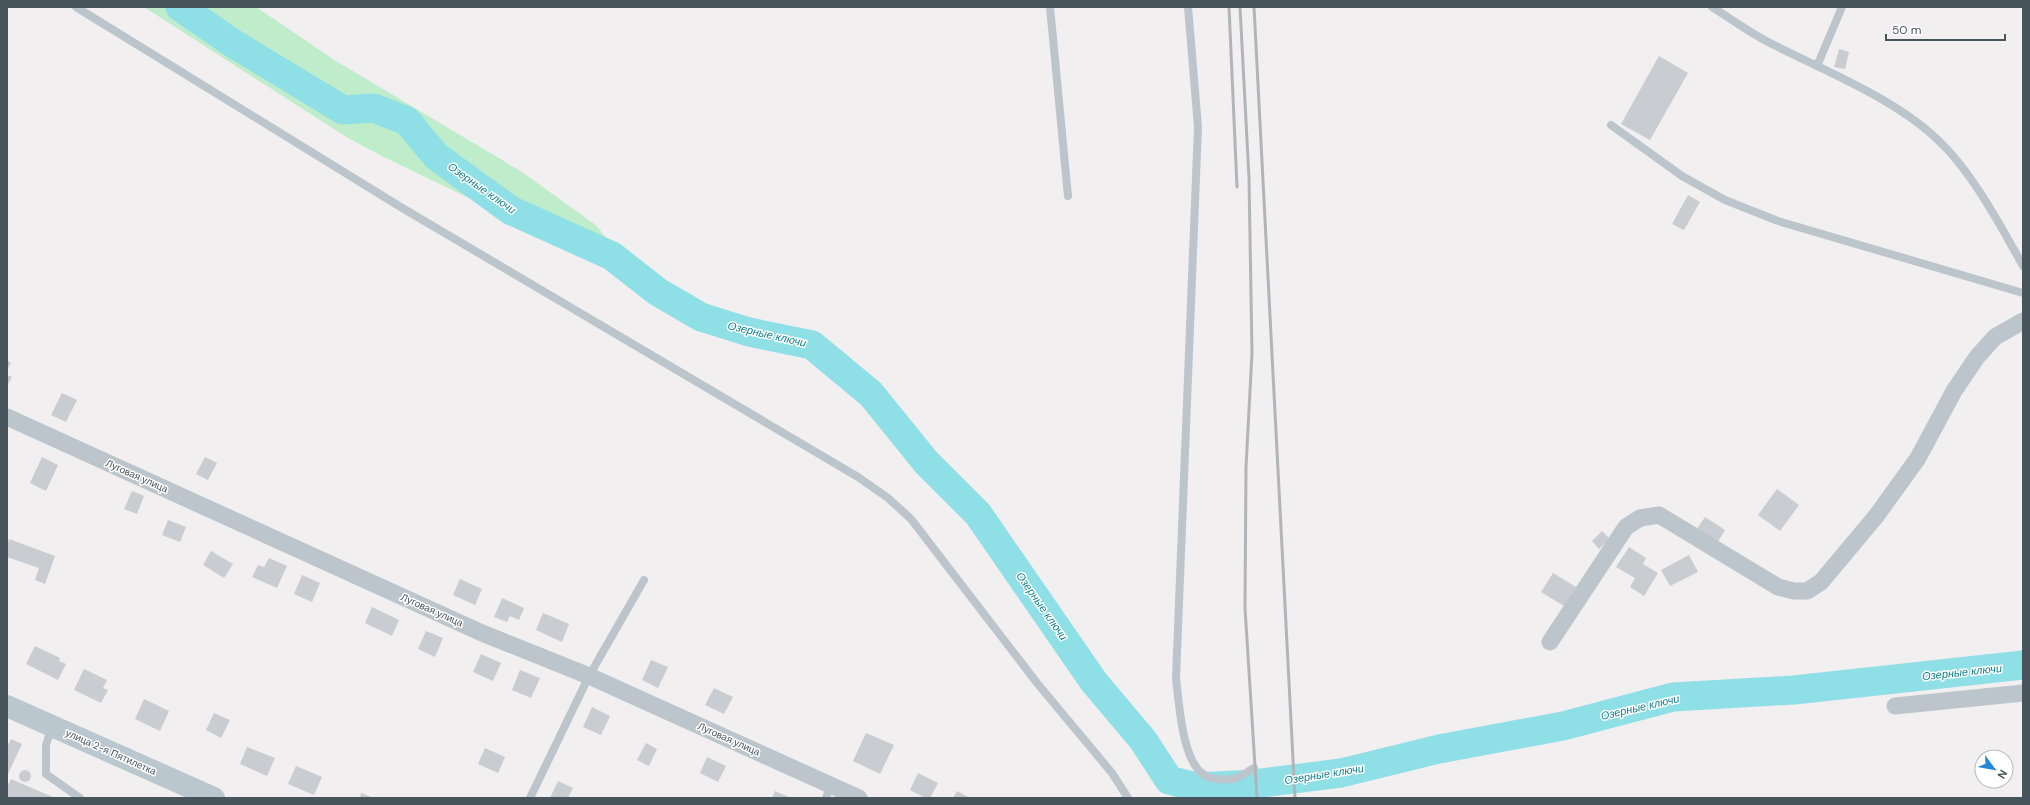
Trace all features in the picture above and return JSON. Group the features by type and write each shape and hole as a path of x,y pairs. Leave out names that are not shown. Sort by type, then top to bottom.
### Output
{"main road":[{"name":"улица 2-я Пятилетка","path":"7,706 214,798"}],"street":[{"path":"1550,642 1626,527 1640,518 1659,515 1778,587 1794,591 1807,591 1822,582 1877,516 1918,458 1954,391 1977,357 1995,337 2023,321"},
{"name":"Луговая улица","path":"9,423 482,633 589,676 828,791 859,798"},
{"path":"1895,706 2023,693"}],"lane":[{"path":"76,7 399,206 858,477 888,498 911,519 1037,683 1112,773 1128,798"},
{"path":"1050,7 1068,196"},
{"path":"1188,7 1198,127 1176,678 1187,749 1195,766 1202,774 1210,778 1234,779 1254,768"},
{"path":"1712,7 1772,44 1903,111 1926,129 1944,145 1973,183 2023,266"},
{"path":"1817,66 1842,7"},
{"path":"1611,125 1682,176 1725,200 1778,221 2023,293"},
{"path":"530,798 589,676 644,580"},
{"path":"52,726 46,745 46,774 80,798"}],"green space":[{"path":"144,7 256,7 336,61 522,172 597,226 611,245 607,257 595,259 382,156 348,138"}],"building":[{"path":"1839,49 1849,52 1845,69 1834,67"},
{"path":"1659,56 1688,73 1650,140 1621,124"},
{"path":"1688,195 1700,202 1684,230 1672,224"},
{"path":"7,360 11,363 7,370"},
{"path":"7,375 12,377 7,386"},
{"path":"62,393 77,400 66,422 51,415"},
{"path":"42,457 58,465 46,491 30,483"},
{"path":"205,457 217,463 208,480 196,474"},
{"path":"1777,489 1799,505 1780,531 1758,515"},
{"path":"132,491 144,496 137,514 124,509"},
{"path":"1705,517 1725,530 1718,542 1697,529"},
{"path":"168,520 186,527 180,542 162,535"},
{"path":"1602,531 1610,539 1599,549 1592,541"},
{"path":"9,539 55,556 45,584 35,580 39,568 7,557 7,546"},
{"path":"1629,547 1646,558 1643,564 1658,573 1644,596 1630,587 1635,578 1616,567"},
{"path":"211,551 233,564 224,578 203,565"},
{"path":"1689,555 1698,572 1670,586 1661,570"},
{"path":"269,558 287,566 277,588 252,577 258,565 264,567"},
{"path":"1553,573 1576,587 1564,606 1541,592"},
{"path":"302,575 320,583 312,602 294,594"},
{"path":"460,579 482,589 475,605 453,595"},
{"path":"502,598 524,608 519,620 510,616 507,622 494,617"},
{"path":"372,607 399,620 392,636 365,623"},
{"path":"543,613 569,624 562,642 536,630"},
{"path":"426,631 443,638 435,657 418,649"},
{"path":"35,646 60,658 59,661 66,664 58,680 26,664"},
{"path":"481,654 501,663 493,681 473,672"},
{"path":"651,660 668,667 658,688 642,680"},
{"path":"84,669 107,680 103,688 108,690 101,703 74,690"},
{"path":"520,670 540,678 531,698 512,690"},
{"path":"714,688 733,697 724,714 705,705"},
{"path":"144,699 169,711 160,731 135,719"},
{"path":"592,707 610,716 601,735 583,727"},
{"path":"214,713 230,720 221,738 206,730"},
{"path":"866,733 894,745 880,774 853,761"},
{"path":"11,739 22,744 7,776 7,747"},
{"path":"646,743 657,749 649,766 637,760"},
{"path":"247,747 275,758 267,776 240,764"},
{"path":"485,748 505,757 498,773 478,764"},
{"path":"707,757 726,766 718,782 700,773"},
{"path":"296,766 322,777 314,795 288,784"},
{"path":"27,770 30,771 30,781 23,782 20,781 19,774 20,771"},
{"path":"918,773 938,783 930,798 925,798 910,790"},
{"path":"11,779 55,798 7,798 7,787"},
{"path":"558,781 573,788 568,798 550,798"},
{"path":"775,791 791,798 772,798"},
{"path":"957,791 970,798 953,798"},
{"path":"361,793 374,798 360,798"}],"waterway":[{"name":"Озерные ключи","path":"180,7 234,44 343,110 374,108 407,121 436,156 510,210 612,256 658,292 701,317 749,332 812,345 871,394 926,462 978,514 1094,682 1143,740 1169,780 1196,787 1254,784 1341,773 1439,749 1563,726 1673,697 1794,690 2023,665"}],"railway":[{"path":"1229,7 1237,187"},
{"path":"1240,7 1249,178 1252,353 1246,467 1245,608 1257,798"},
{"path":"1254,7 1295,798"}]}
